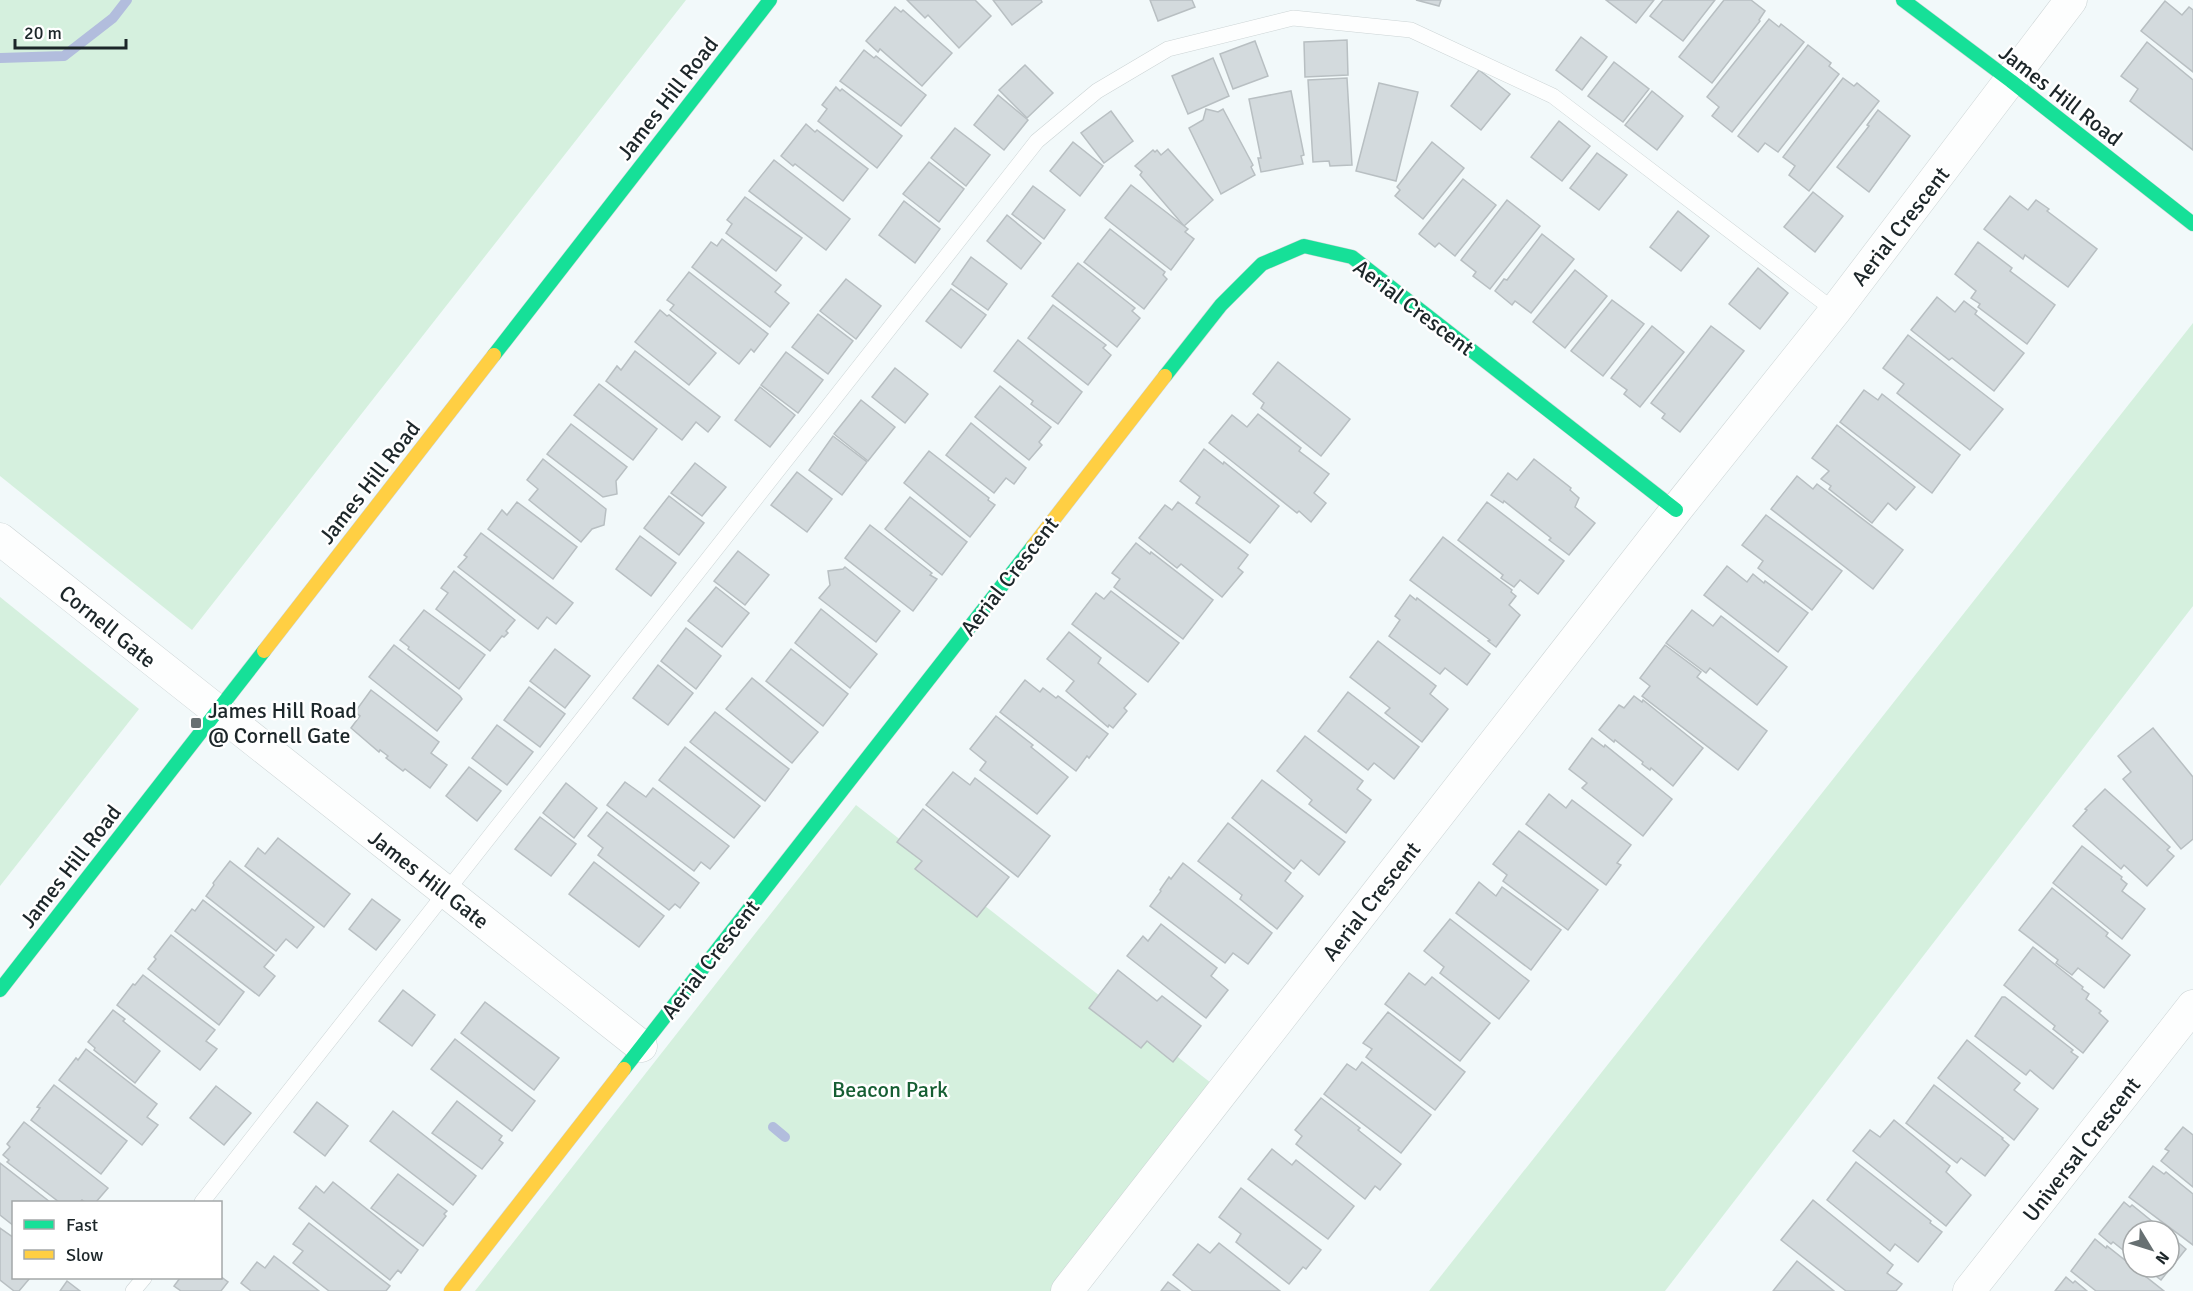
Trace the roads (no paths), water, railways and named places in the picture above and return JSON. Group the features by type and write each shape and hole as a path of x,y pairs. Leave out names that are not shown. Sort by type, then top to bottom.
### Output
{"street":[{"name":"James Hill Road","path":"0,990 770,0"},
{"name":"James Hill Road","path":"1903,0 2011,81 2193,224"},
{"name":"Aerial Crescent","path":"1067,1291 1676,510 1835,310 2071,0"},
{"name":"Aerial Crescent","path":"451,1291 1221,305 1262,264 1304,246 1352,257 1676,510"},
{"name":"Cornell Gate","path":"0,539 217,712"},
{"name":"James Hill Gate","path":"217,712 641,1046"},
{"name":"Universal Crescent","path":"1969,1291 2193,1006"}],"lane":[{"path":"204,1201 1037,141 1097,92 1168,49 1293,18 1411,30 1553,96 1835,310"},
{"path":"133,1291 143,1279"}],"waterway":[{"path":"0,58 64,56 113,18 127,0"},
{"path":"773,1127 785,1137"}],"place":[{"name":"James Hill Road @ Cornell Gate","path":"196,723"}],"park label":[{"name":"Beacon Park","path":"890,1089"}]}
